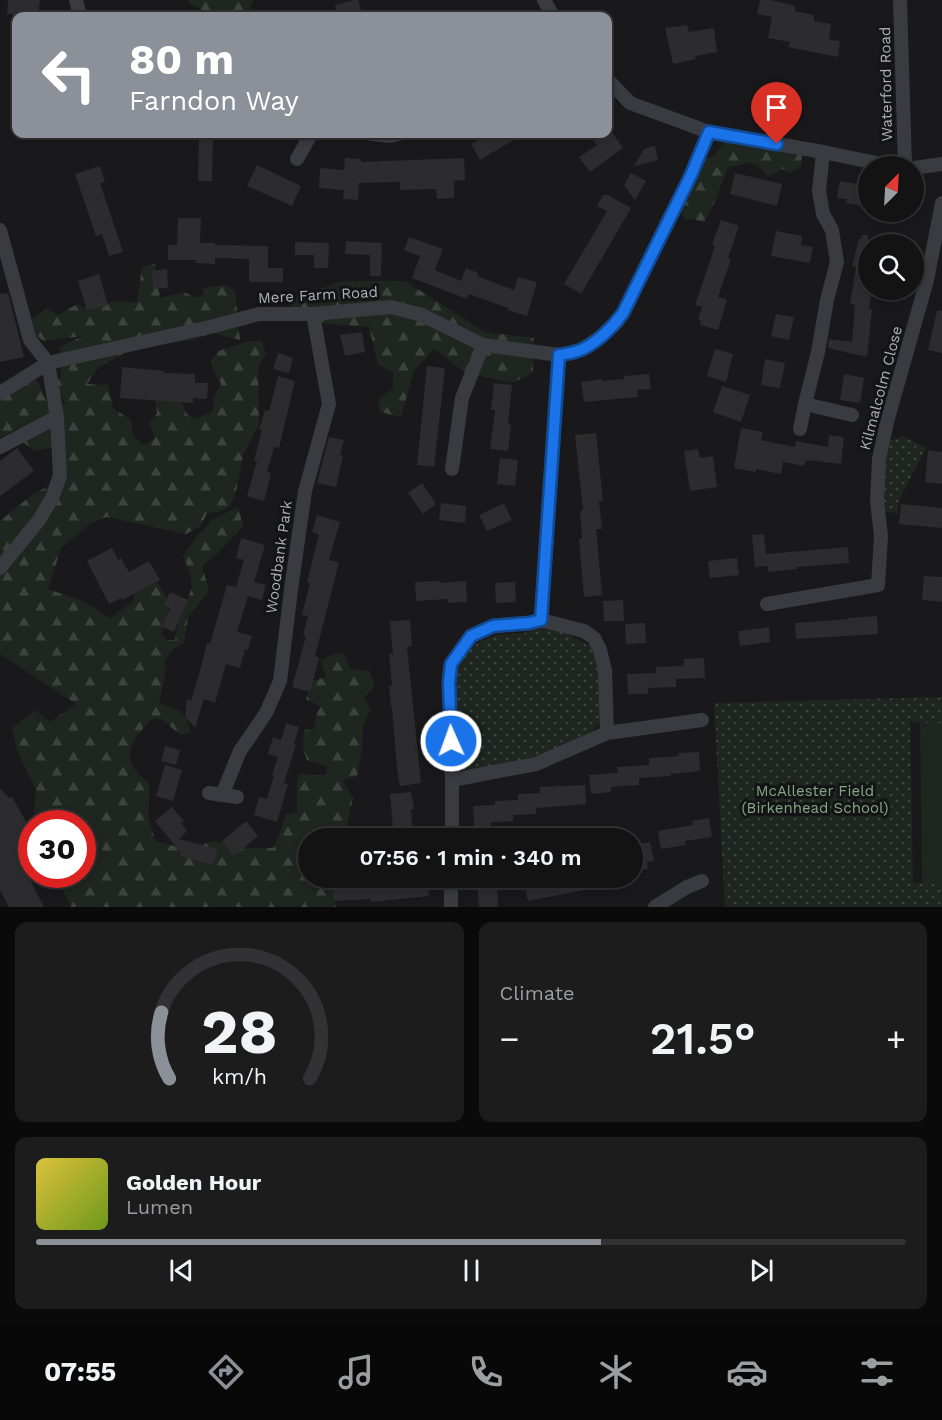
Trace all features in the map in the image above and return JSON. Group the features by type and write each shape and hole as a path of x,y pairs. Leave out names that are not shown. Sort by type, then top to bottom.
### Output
{"street":[{"name":"Waterford Road","path":"900,0 905,156"},
{"path":"612,84 630,103 709,132 858,159"},
{"name":"Mere Farm Road","path":"0,393 48,363 258,314 313,314 391,307 422,315 483,345 559,355 579,351 599,338 617,322 623,313 691,175 709,132"},
{"path":"297,159 309,138"},
{"path":"800,429 837,262 832,230 823,214 819,191 823,152"},
{"path":"924,167 942,164"},
{"name":"Kilmalcolm Close","path":"767,604 878,585 879,459 887,422 927,280 942,203"},
{"path":"0,230 30,340 48,363 57,417 60,476 52,498 39,520 0,568"},
{"path":"927,280 942,283"},
{"name":"Woodbank Park","path":"237,797 215,794 266,713 280,681 306,492 329,404 313,314"},
{"path":"452,469 462,398 483,345"},
{"path":"541,620 559,355"},
{"name":"Kilmalcolm Close","path":"805,404 852,415"},
{"path":"0,447 57,417"},
{"path":"452,828 449,683 451,664 471,636 493,626 541,620 584,631 594,638 605,670 607,733"},
{"path":"452,780 536,764 607,733 702,720"},
{"path":"655,907 687,887 702,881"},
{"path":"451,888 451,907"}],"green space":[{"path":"189,0 253,0 248,12 206,12 189,3"},
{"path":"725,141 802,153 801,167 791,173 782,169 768,177 758,166 750,163 728,168 704,222 693,219 684,220 681,212 684,200 702,159 714,156"},
{"path":"155,264 160,298 184,292 196,298 204,294 203,288 225,285 235,291 240,340 213,333 192,340 147,346 124,353 98,368 87,384 108,385 113,408 131,420 134,437 144,445 155,438 149,423 157,413 155,395 180,399 187,414 194,419 213,412 214,396 221,384 210,362 218,351 250,341 262,341 266,354 258,368 259,424 243,455 236,492 229,507 218,512 207,513 201,526 186,534 107,517 91,523 61,548 48,589 85,602 110,618 133,602 136,587 154,578 170,602 161,635 167,640 175,640 178,624 192,587 190,573 183,556 213,519 238,507 243,526 218,553 202,566 209,591 188,618 184,642 173,649 165,661 165,675 159,703 181,712 191,733 180,735 163,720 153,718 137,735 130,751 130,759 133,767 150,784 148,815 155,841 186,849 215,841 250,848 273,848 286,814 297,812 299,773 325,776 328,767 307,760 303,749 304,730 314,729 317,712 321,707 306,699 313,681 326,677 321,661 334,654 344,653 350,669 369,671 375,686 364,698 371,709 363,726 362,750 357,776 343,781 353,798 346,828 298,828 298,888 334,888 336,907 71,907 62,888 96,888 96,810 34,810 36,790 17,750 12,728 35,710 50,722 76,704 0,654 0,521 33,494 49,486 59,454 57,446 34,451 23,442 28,424 0,437 0,387 27,370 38,382 52,411 66,403 51,386 61,377 60,347 83,336 44,341 37,336 32,319 47,308 57,315 78,304 89,310 115,301 137,302 142,267"},
{"path":"342,281 405,281 485,332 534,338 533,373 512,383 476,375 464,372 434,349 414,371 401,417 380,412 378,399 393,389 393,373 378,365 369,327 330,324 295,315 288,301"},
{"path":"904,436 926,448 899,500 897,513 878,511 885,442"},
{"path":"541,627 562,631 592,647 599,672 600,721 592,733 562,748 478,773 465,772 458,761 455,716 455,671 461,656 477,643 495,635 524,633"},
{"name":"McAllester Field (Birkenhead School)","path":"942,697 942,723 910,721 913,883 942,884 942,907 725,907 714,703"},
{"path":"920,723 942,723 942,884 922,884"}],"building":[{"path":"8,0 40,0 38,12 7,14"},
{"path":"358,0 362,12 336,12 335,5"},
{"path":"760,0 771,0 795,6 795,11 814,15 814,21 831,24 829,40 840,41 838,57 788,47 790,42 768,38 772,17 757,14"},
{"path":"687,25 689,32 714,28 717,52 695,56 696,59 673,64 665,28"},
{"path":"613,134 623,148 590,172 579,157 597,145 591,138 612,138"},
{"path":"199,138 213,138 212,181 198,181"},
{"path":"482,138 517,138 480,160 471,144"},
{"path":"655,146 658,160 634,166 644,149"},
{"path":"345,158 361,159 361,162 464,158 465,180 454,181 454,198 437,199 436,189 400,190 400,182 359,183 358,200 343,199 344,190 319,188 320,168 344,170"},
{"path":"257,165 301,186 292,206 247,186"},
{"path":"100,166 105,182 100,183 123,252 109,256 102,234 96,236 75,174"},
{"path":"631,173 646,181 635,200 624,185"},
{"path":"735,173 782,184 777,206 730,194"},
{"path":"840,181 858,184 858,205 846,203 847,199 837,198"},
{"path":"603,195 608,195 631,208 581,294 564,284 607,211 597,206"},
{"path":"178,218 201,218 200,243 268,246 268,268 283,268 283,282 249,282 249,259 215,258 215,264 196,263 196,260 168,260 168,245 177,245"},
{"path":"721,220 739,226 718,297 727,300 718,330 700,325 701,320 698,319 702,307 695,305 715,246 712,245"},
{"path":"776,231 802,236 801,245 813,247 810,263 771,256"},
{"path":"409,237 443,249 435,270 461,281 466,268 478,273 477,276 514,290 518,277 537,282 527,316 469,294 467,299 412,278 420,256 404,250"},
{"path":"346,241 382,243 381,276 370,276 370,255 345,254"},
{"path":"295,242 329,243 328,268 314,268 314,255 295,255"},
{"path":"858,243 858,300 870,300 869,309 872,309 867,357 828,348 829,339 852,342 855,305 850,304 856,267 852,266"},
{"path":"167,269 168,288 153,289 152,271"},
{"path":"99,274 108,305 87,311 78,281"},
{"path":"8,293 24,357 0,362 0,294"},
{"path":"937,310 942,311 942,353 928,350"},
{"path":"776,314 794,317 789,340 771,336"},
{"path":"362,332 365,352 345,356 340,335"},
{"path":"715,349 733,354 726,382 707,376"},
{"path":"278,353 293,358 289,373 273,369"},
{"path":"765,359 785,363 780,388 761,385"},
{"path":"427,366 445,368 434,467 417,465"},
{"path":"122,367 164,371 164,373 195,374 195,383 208,383 207,399 193,398 193,403 120,398"},
{"path":"649,374 651,389 637,390 638,397 584,402 581,382 624,379 624,376"},
{"path":"844,374 864,378 860,403 840,400"},
{"path":"278,376 295,381 279,448 274,447 267,472 271,473 264,501 247,496 257,461 254,461 262,430 259,430 265,410 269,411"},
{"path":"494,383 512,385 508,451 490,449 495,410 491,410"},
{"path":"722,386 750,395 741,422 713,412"},
{"path":"741,428 763,432 761,440 795,447 796,441 828,447 829,435 844,437 841,464 806,460 804,466 783,462 781,474 734,468"},
{"path":"596,433 603,501 599,501 602,529 596,529 602,595 584,597 579,539 582,538 580,511 583,510 575,435"},
{"path":"329,437 344,440 336,487 317,483"},
{"path":"17,448 34,471 0,496 0,461"},
{"path":"698,449 700,458 713,456 717,487 690,491 684,451"},
{"path":"928,450 942,452 942,484 925,482"},
{"path":"500,458 518,460 515,486 497,484"},
{"path":"422,483 436,504 423,514 408,493"},
{"path":"441,503 466,506 465,523 439,520"},
{"path":"504,503 512,520 487,531 479,515"},
{"path":"901,504 942,508 942,528 899,524"},
{"path":"317,515 340,522 329,560 339,562 315,656 319,658 310,692 292,687 306,636 303,635 308,616 302,615 310,583 307,582 319,535 312,532"},
{"path":"764,534 766,554 848,547 849,563 768,572 768,566 755,567 752,535"},
{"path":"241,538 265,545 254,582 266,585 262,600 248,596 237,632 252,636 248,650 245,649 240,668 226,664 215,703 204,699 195,728 185,717 187,699 191,701 207,643 210,644 227,585 236,587 244,560 236,558"},
{"path":"112,548 118,560 121,558 129,572 149,561 160,580 122,600 121,598 109,604 87,561"},
{"path":"737,558 739,575 710,578 708,561"},
{"path":"924,576 942,577 942,602 922,600"},
{"path":"440,581 440,583 466,581 467,602 448,603 448,599 416,601 415,582"},
{"path":"515,582 516,602 496,603 495,583"},
{"path":"170,592 188,600 174,632 162,627 170,608 164,605"},
{"path":"623,600 624,621 604,621 603,601"},
{"path":"877,616 878,634 796,639 795,623"},
{"path":"410,620 412,646 407,647 421,783 400,786 389,686 392,686 389,654 393,654 390,621"},
{"path":"645,623 646,643 626,644 625,624"},
{"path":"769,627 770,642 740,646 738,631"},
{"path":"704,658 705,678 676,679 676,687 648,688 648,694 628,694 627,674 656,673 656,667 684,666 684,659"},
{"path":"286,723 299,727 284,783 288,784 277,822 254,815 259,797 267,799 274,776 272,775 278,757 268,754 273,737 281,740"},
{"path":"165,746 180,750 176,765 161,761"},
{"path":"699,752 700,771 639,778 639,785 611,787 611,792 591,794 589,775 618,773 617,767 649,765 649,758"},
{"path":"165,765 182,770 173,801 156,796"},
{"path":"585,785 586,804 536,808 536,814 513,815 513,821 491,822 491,826 474,827 473,806 495,805 495,801 518,800 518,794 540,793 540,787"},
{"path":"0,788 9,798 12,797 19,810 18,888 34,888 44,907 9,907 0,890"},
{"path":"411,792 414,809 411,809 412,828 393,828 390,794"},
{"path":"172,807 184,821 181,823 187,831 179,839 218,849 213,865 180,856 181,853 155,821"},
{"path":"709,818 712,837 685,841 686,845 661,849 658,831 693,825 692,821"},
{"path":"246,821 258,836 234,856 222,841"},
{"path":"650,842 654,861 647,862 648,869 643,870 643,843"},
{"path":"333,888 429,888 429,896 371,902 371,899 334,901"},
{"path":"478,888 497,888 498,907 479,907"},
{"path":"525,888 584,888 584,890 528,901"}],"route":[{"path":"451,741 449,683 451,664 471,636 493,626 541,620 559,355 579,351 617,322 691,175 709,132 777,144"}]}
